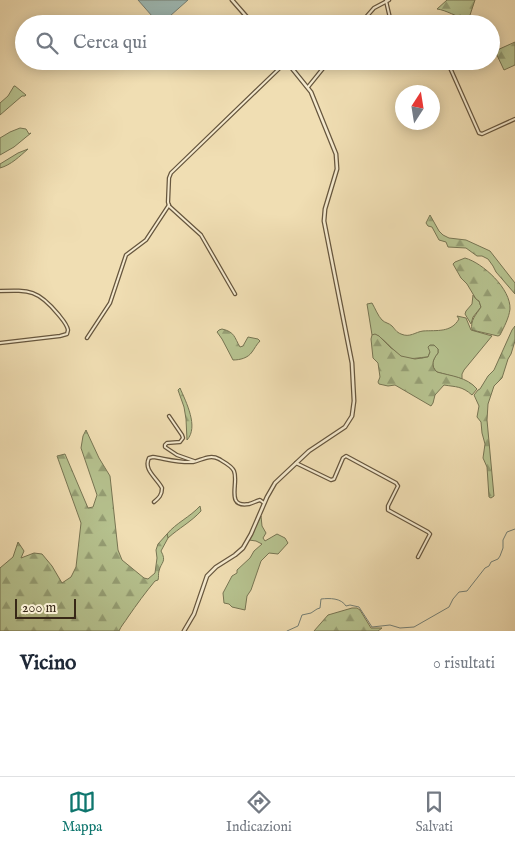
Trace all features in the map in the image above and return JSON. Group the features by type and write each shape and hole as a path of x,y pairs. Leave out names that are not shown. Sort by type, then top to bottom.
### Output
{"street":[{"path":"232,0 245,15"},
{"path":"367,15 372,9 388,1 390,15"},
{"path":"87,338 110,303 126,256 146,239 169,205 169,178 171,173 278,70"},
{"path":"184,631 195,613 207,576 216,567 243,548 276,482 313,448 346,426 352,416 354,403 352,367 324,220 325,209 337,169 337,159 314,98 293,70"},
{"path":"308,88 322,70"},
{"path":"451,70 479,134 515,119"},
{"path":"169,205 200,234 235,294"},
{"path":"0,291 25,291 38,294 48,302 68,326 68,332 64,335 0,343"},
{"path":"169,416 183,436 183,439 180,442 166,443 165,447 181,457 196,461"},
{"path":"296,462 331,480 334,479 343,458 346,456 397,483 398,487 388,506 388,510 430,534 418,557"},
{"path":"154,502 160,496 162,488 148,468 146,463 149,458 154,457 186,462 211,457 219,459 234,471 234,495 237,501 245,504 260,500 264,503"}],"green space":[{"path":"447,0 475,0 470,15 454,15 437,9"},
{"path":"515,42 515,65 504,70 500,62 500,49"},
{"path":"14,86 26,95 22,96 0,115 0,103 8,96"},
{"path":"20,128 26,129 29,134 31,133 14,147 0,155 0,138"},
{"path":"28,149 12,163 0,168 0,164"},
{"path":"430,215 443,235 449,238 466,240 490,251 515,283 515,294 496,272 488,259 477,256 466,248 448,247 446,242 439,240 432,227 426,223"},
{"path":"465,258 480,265 495,278 506,293 510,309 503,329 498,336 472,330 473,320 481,307 479,301 461,278 453,264"},
{"path":"473,295 479,301 481,307 473,317 471,324 465,314 472,304"},
{"path":"372,303 382,320 404,335 448,329 459,319 457,316 466,318 471,330 492,336 464,370 462,379 435,370 433,362 438,349 430,352 428,357 407,358 400,356 378,336 372,335 367,304"},
{"path":"515,326 515,341 511,354 502,378 494,386 488,404 487,420 494,496 491,498 489,497 487,467 483,458 485,444 481,422 477,417 479,406 474,395 494,370"},
{"path":"222,329 232,333 240,347 243,346 248,337 260,341 248,356 233,360 217,332"},
{"path":"375,334 401,356 415,359 428,357 430,352 428,347 434,345 438,349 433,362 437,372 464,379 477,389 472,395 462,388 444,385 435,395 431,406 395,385 379,384 378,363 373,358 371,339 372,335"},
{"path":"180,388 192,422 192,428 187,440 184,407 178,390"},
{"path":"86,430 110,476 118,550 122,560 144,578 148,579 155,573 158,544 167,534 168,538 161,551 164,560 159,571 158,580 144,594 119,631 0,631 0,568 13,557 18,542 24,551 21,558 34,553 42,554 62,583 71,577 76,567 81,523 57,456 65,454 88,508 93,507 97,495 81,448"},
{"path":"200,506 201,511 197,515 168,538 167,534 171,530"},
{"path":"261,516 262,526 266,533 263,538 265,541 277,534 285,538 288,543 278,554 269,553 261,561 247,596 245,610 232,607 224,603 223,593 232,576 237,573 237,570 262,544 249,540"},
{"path":"352,608 360,610 371,628 382,628 378,631 314,631 328,615"}],"water":[{"path":"138,0 188,0 171,15 151,15"}],"waterway":[{"path":"287,631 298,626 302,615 320,608 321,599 335,599 346,606 359,607 372,627 390,625 400,628 414,627 449,607 459,592 467,591 485,568 491,562 498,559 507,532 515,529"}]}
